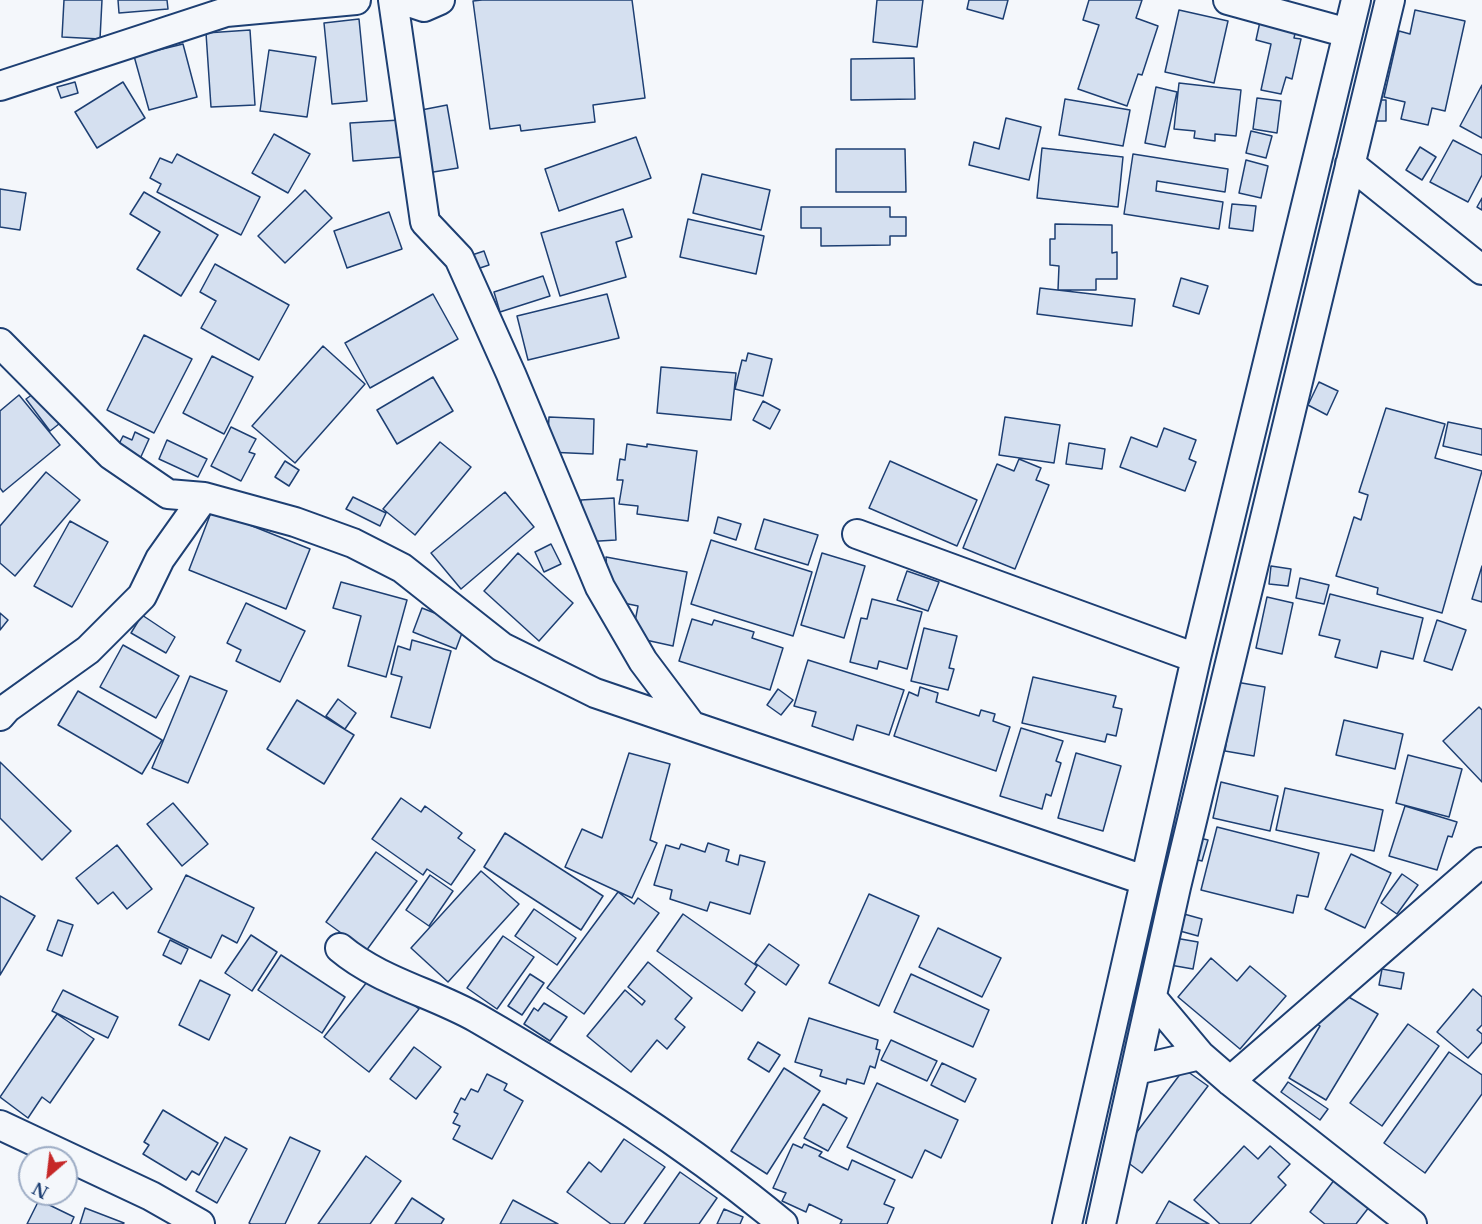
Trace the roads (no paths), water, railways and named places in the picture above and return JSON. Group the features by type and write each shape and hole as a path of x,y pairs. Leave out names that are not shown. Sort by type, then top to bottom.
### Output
{"street":[{"path":"0,86 226,12 356,0"},
{"path":"393,0 425,222 459,258 511,374 600,587 643,661 691,725"},
{"path":"1228,0 1348,33"},
{"path":"1067,1224 1196,658 1356,0"},
{"path":"1101,1224 1153,999 1176,887 1390,0"},
{"path":"1350,164 1482,270"},
{"path":"0,343 111,454 168,494 204,497 295,522 353,543 402,568 502,646 595,693 1144,880"},
{"path":"0,716 7,708 88,650 142,596 160,559 204,497"},
{"path":"857,534 1196,658"},
{"path":"1230,1081 1482,862"},
{"path":"340,948 371,968 475,1016 610,1098 726,1177 783,1224"},
{"path":"1153,999 1200,1055 1412,1224"},
{"path":"1136,1070 1200,1055"},
{"path":"0,1125 151,1196 200,1224"}]}
